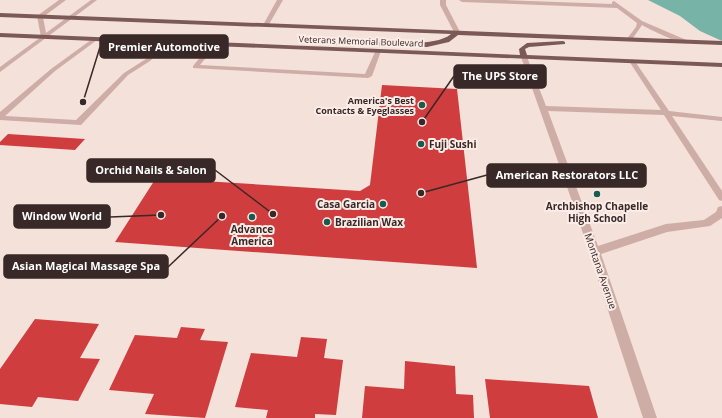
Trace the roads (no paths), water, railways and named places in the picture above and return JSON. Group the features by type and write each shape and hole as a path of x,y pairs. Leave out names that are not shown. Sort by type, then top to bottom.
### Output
{"main road":[{"name":"Veterans Memorial Boulevard","path":"0,15 722,43"},
{"path":"214,44 248,40 427,45 447,41 457,32"},
{"name":"Veterans Memorial Boulevard","path":"0,35 722,65"},
{"path":"524,57 522,49 527,45 629,40"}],"street":[{"path":"44,37 40,16 63,0"},
{"path":"0,70 94,0"},
{"path":"266,25 280,0"},
{"path":"443,0 443,5 457,32"},
{"path":"462,0 619,6"},
{"path":"609,0 640,22 664,34 688,42"},
{"path":"629,40 637,32 640,22"},
{"path":"0,117 53,70 95,39"},
{"path":"0,117 78,123 126,74 148,60 168,42"},
{"path":"214,44 195,67 368,76 378,51"},
{"name":"Montana Avenue","path":"524,57 594,252 650,418"},
{"path":"632,61 665,114 722,198"},
{"path":"542,108 665,114 722,119"},
{"path":"594,252 666,228 706,223 720,214 722,209"}],"water":[{"path":"648,0 722,0 722,41 700,31 680,16"}],"place":[{"name":"Premier Automotive","path":"83,102"},
{"name":"America's Best Contacts & Eyeglasses","path":"422,105"},
{"name":"The UPS Store","path":"422,122"},
{"name":"Fuji Sushi","path":"421,144"},
{"name":"American Restorators LLC","path":"421,193"},
{"name":"Archbishop Chapelle High School","path":"597,194"},
{"name":"Casa Garcia","path":"383,204"},
{"name":"Orchid Nails & Salon","path":"273,214"},
{"name":"Window World","path":"161,215"},
{"name":"Asian Magical Massage Spa","path":"222,216"},
{"name":"Advance America","path":"252,217"},
{"name":"Brazilian Wax","path":"327,222"}]}
